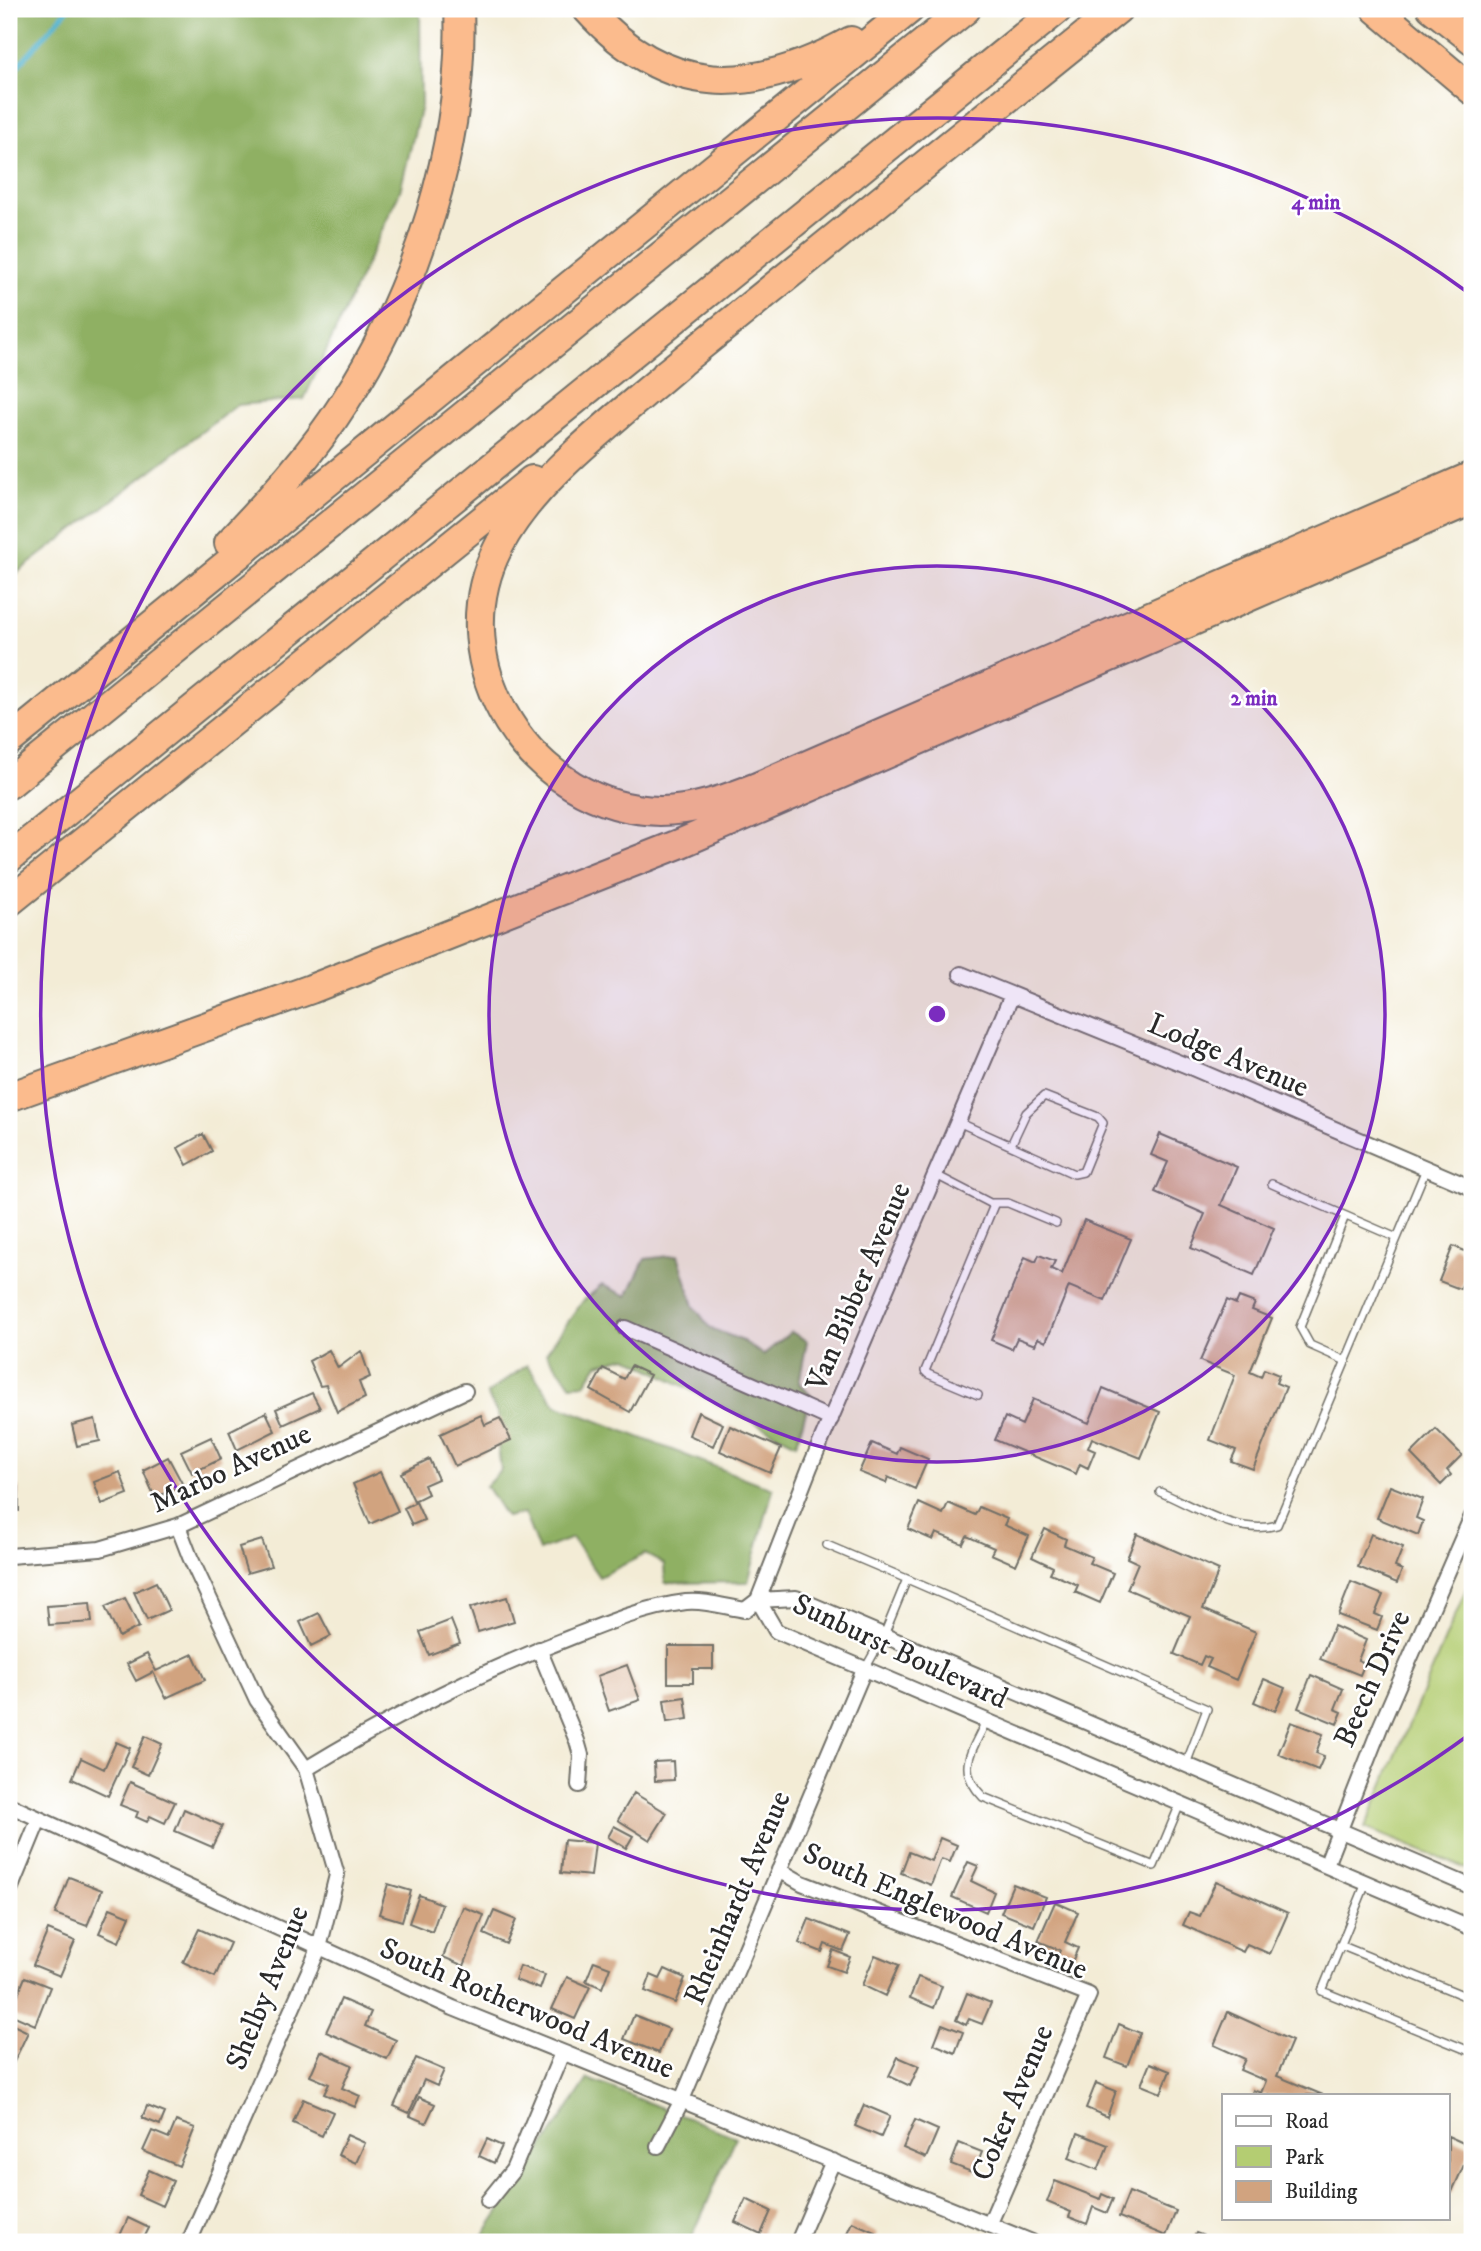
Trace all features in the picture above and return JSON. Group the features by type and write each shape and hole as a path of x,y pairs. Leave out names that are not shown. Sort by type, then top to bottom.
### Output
{"highway":[{"path":"161,617 298,467 344,405 389,323 410,274 437,187 451,115 459,9"},
{"path":"587,9 606,30 648,60 685,74 738,80 796,69 910,9"},
{"path":"9,741 910,9"},
{"path":"9,784 966,9"},
{"path":"9,858 1058,9"},
{"path":"9,902 1118,9"},
{"path":"1065,54 1131,9"},
{"path":"1376,9 1472,90"},
{"path":"1430,9 1472,42"},
{"path":"1422,47 1472,83"},
{"path":"679,364 564,466 517,517 492,561 480,623 487,679 503,715 527,749 572,786 616,804 659,811 702,806 747,791 1472,477"},
{"path":"9,1097 311,989 667,849 1472,500"}],"street":[{"name":"Lodge Avenue","path":"961,974 1189,1067 1472,1188"},
{"name":"Van Bibber Avenue","path":"758,1600 831,1419 1012,995"},
{"path":"625,1328 831,1419"},
{"name":"Marbo Avenue","path":"9,1556 100,1549 178,1526 465,1391"},
{"name":"Beech Drive","path":"1326,1865 1472,1516"},
{"name":"Shelby Avenue","path":"178,1526 190,1558 257,1700 306,1769 338,1875 319,1948 189,2242"},
{"name":"Sunburst Boulevard","path":"1472,1887 796,1598 758,1600 776,1631 1472,1928"},
{"path":"306,1769 376,1726 538,1649 628,1615 690,1601 744,1610 758,1600"},
{"path":"538,1649 581,1755 579,1785"},
{"name":"Rheinhardt Avenue","path":"658,2146 681,2102 864,1670"},
{"name":"South Rotherwood Avenue","path":"9,1805 319,1948 562,2053 990,2223 1031,2242"},
{"path":"9,1892 39,1819"},
{"name":"South Englewood Avenue","path":"779,1870 802,1883 1088,1995 1085,2003"},
{"name":"Coker Avenue","path":"990,2223 1085,2003"},
{"path":"488,2202 513,2170 562,2053"},
{"path":"797,2242 833,2161"}],"lane":[{"path":"958,1122 1074,1174 1083,1172 1103,1123 1098,1117 1044,1096 1026,1113 1011,1145"},
{"path":"1160,1492 1238,1525 1260,1530 1277,1525 1426,1169"},
{"path":"936,1175 992,1203 1008,1203 1056,1223"},
{"path":"1272,1184 1397,1238"},
{"path":"978,1395 925,1371 992,1203"},
{"path":"1345,1216 1300,1327 1310,1345 1346,1361"},
{"path":"827,1545 1207,1709 1186,1764"},
{"path":"864,1670 884,1635 907,1579"},
{"path":"986,1721 966,1765 968,1782 983,1797 1154,1866 1180,1803"},
{"path":"1366,1882 1322,1991 1472,2052"},
{"path":"1340,1945 1472,1999"}],"green space":[{"path":"9,9 420,9 421,106 400,191 304,399 237,405 9,579"},
{"path":"678,1255 694,1306 710,1328 743,1341 763,1355 791,1332 807,1341 799,1383 811,1396 796,1444 627,1357 598,1364 585,1384 571,1385 546,1353 583,1301 602,1285 627,1296 645,1259"},
{"path":"527,1365 556,1405 773,1489 748,1582 665,1583 664,1564 645,1554 599,1577 572,1538 539,1551 524,1513 506,1517 486,1486 501,1470 498,1445 506,1431 487,1394"},
{"path":"1472,1576 1472,1871 1365,1828"},
{"path":"588,2079 736,2137 690,2242 479,2242"}],"building":[{"path":"203,1134 212,1151 187,1165 178,1148"},
{"path":"1160,1134 1237,1167 1221,1205 1274,1228 1254,1275 1191,1248 1205,1214 1155,1192 1168,1162 1151,1155"},
{"path":"1084,1220 1131,1239 1105,1301 1069,1286 1046,1342 1038,1338 1035,1345 1017,1338 1012,1349 991,1340 1025,1257 1036,1262 1039,1255 1055,1261 1051,1269 1062,1274"},
{"path":"1453,1246 1472,1254 1472,1282 1465,1279 1460,1289 1439,1281"},
{"path":"1239,1297 1255,1303 1252,1310 1272,1318 1250,1372 1261,1377 1264,1369 1279,1375 1276,1383 1286,1387 1253,1469 1231,1461 1236,1450 1210,1440 1235,1375 1200,1361 1227,1300 1236,1304"},
{"path":"329,1350 338,1368 361,1351 370,1377 359,1382 365,1398 337,1412 326,1385 320,1386 309,1361"},
{"path":"631,1366 650,1375 630,1412 591,1390 603,1368 624,1379"},
{"path":"1103,1388 1160,1412 1141,1458 1092,1438 1088,1448 1095,1451 1088,1468 1080,1464 1076,1474 995,1440 1005,1417 1022,1425 1033,1399 1089,1423"},
{"path":"312,1393 320,1408 283,1425 276,1409"},
{"path":"266,1412 275,1431 237,1450 229,1431"},
{"path":"698,1412 723,1424 713,1446 689,1435"},
{"path":"481,1415 485,1425 500,1418 511,1440 455,1466 440,1434"},
{"path":"95,1419 100,1441 77,1446 72,1425"},
{"path":"730,1426 781,1448 770,1473 720,1451"},
{"path":"1436,1429 1462,1455 1447,1470 1451,1475 1441,1485 1411,1454"},
{"path":"211,1437 221,1459 192,1473 181,1451"},
{"path":"872,1443 897,1454 900,1447 928,1459 915,1489 888,1477 886,1483 859,1472"},
{"path":"168,1457 183,1485 155,1498 143,1470"},
{"path":"429,1459 438,1479 424,1485 428,1494 414,1501 401,1473"},
{"path":"120,1472 128,1494 102,1504 94,1482"},
{"path":"380,1472 398,1511 370,1524 353,1484"},
{"path":"1390,1486 1423,1499 1416,1518 1423,1521 1418,1535 1377,1518"},
{"path":"9,1487 19,1487 19,1511 9,1510"},
{"path":"416,1502 424,1520 412,1525 404,1508"},
{"path":"919,1503 943,1514 948,1503 975,1515 979,1507 1007,1519 1004,1525 1029,1536 1016,1565 991,1554 994,1548 967,1536 963,1544 936,1533 933,1540 908,1529"},
{"path":"1045,1529 1066,1539 1064,1545 1092,1557 1089,1563 1113,1573 1100,1603 1075,1592 1078,1585 1050,1573 1053,1567 1032,1557"},
{"path":"1137,1534 1219,1570 1203,1609 1256,1632 1236,1680 1207,1667 1211,1659 1204,1656 1200,1665 1174,1654 1190,1616 1127,1589 1138,1563 1127,1558"},
{"path":"1371,1534 1403,1547 1395,1567 1402,1570 1397,1583 1358,1567"},
{"path":"262,1540 271,1566 247,1573 239,1547"},
{"path":"156,1582 169,1610 147,1620 134,1592"},
{"path":"1351,1582 1383,1595 1375,1614 1382,1617 1377,1630 1338,1615"},
{"path":"507,1597 514,1621 478,1632 470,1608"},
{"path":"125,1598 139,1627 119,1637 105,1607"},
{"path":"90,1603 92,1622 49,1625 47,1606"},
{"path":"319,1613 331,1636 311,1646 300,1622"},
{"path":"451,1620 460,1643 429,1655 420,1632"},
{"path":"1334,1626 1366,1640 1358,1660 1365,1663 1360,1675 1320,1659"},
{"path":"668,1646 713,1646 713,1669 693,1669 693,1683 668,1683"},
{"path":"147,1654 156,1671 193,1654 205,1680 166,1698 153,1672 136,1681 127,1664"},
{"path":"627,1665 640,1700 609,1711 597,1676"},
{"path":"1311,1675 1343,1689 1335,1709 1342,1712 1337,1724 1298,1708"},
{"path":"1264,1679 1285,1688 1275,1711 1254,1702"},
{"path":"685,1697 688,1719 667,1722 664,1700"},
{"path":"1291,1722 1323,1734 1316,1753 1324,1756 1318,1770 1278,1754"},
{"path":"145,1736 162,1744 148,1775 131,1767"},
{"path":"116,1742 130,1748 108,1796 72,1779 81,1758 104,1769"},
{"path":"673,1761 674,1780 655,1781 654,1762"},
{"path":"130,1782 175,1802 165,1823 150,1816 147,1822 136,1817 138,1812 120,1805"},
{"path":"634,1793 667,1813 650,1840 618,1820"},
{"path":"184,1809 222,1826 212,1847 175,1831"},
{"path":"614,1826 633,1836 626,1848 608,1837"},
{"path":"940,1838 957,1845 950,1862 941,1859 931,1885 901,1873 909,1852 931,1861"},
{"path":"564,1840 595,1843 591,1876 561,1873"},
{"path":"968,1862 978,1866 971,1881 994,1892 986,1912 952,1897"},
{"path":"69,1877 102,1890 87,1926 55,1914"},
{"path":"1216,1881 1288,1913 1270,1954 1247,1944 1243,1952 1183,1925 1189,1912 1200,1916"},
{"path":"388,1884 411,1891 402,1921 379,1914"},
{"path":"1013,1884 1046,1897 1034,1926 1001,1913"},
{"path":"419,1895 442,1904 432,1932 409,1923"},
{"path":"1055,1902 1078,1912 1065,1942 1078,1948 1072,1962 1058,1956 1060,1950 1038,1941"},
{"path":"463,1907 484,1915 464,1966 443,1957"},
{"path":"110,1908 130,1916 119,1942 99,1933"},
{"path":"494,1911 516,1920 506,1944 484,1934"},
{"path":"809,1919 850,1935 843,1951 825,1944 822,1952 799,1943"},
{"path":"199,1929 230,1943 215,1977 183,1962"},
{"path":"48,1930 75,1941 60,1976 33,1965"},
{"path":"833,1950 850,1957 844,1972 827,1966"},
{"path":"875,1955 899,1965 885,1996 862,1985"},
{"path":"594,1961 610,1967 602,1988 586,1981"},
{"path":"520,1966 545,1975 540,1989 515,1980"},
{"path":"665,1969 685,1978 675,2003 645,1991 651,1975 660,1979"},
{"path":"25,1977 50,1987 35,2025 10,2014"},
{"path":"567,1977 590,1987 575,2019 552,2009"},
{"path":"918,1977 942,1986 934,2008 910,1998"},
{"path":"967,1993 991,2003 982,2024 969,2019 966,2025 956,2020"},
{"path":"341,1999 371,2012 365,2026 396,2040 387,2059 326,2032"},
{"path":"1228,2012 1292,2041 1277,2076 1321,2094 1251,2094 1253,2090 1261,2093 1266,2081 1240,2070 1245,2059 1214,2045"},
{"path":"634,2015 669,2029 659,2053 624,2039"},
{"path":"9,2023 28,2032 12,2066 9,2064"},
{"path":"942,2024 963,2032 955,2053 934,2044"},
{"path":"1119,2024 1140,2033 1127,2066 1106,2058"},
{"path":"321,2051 352,2065 342,2088 360,2096 355,2107 324,2094 329,2084 310,2076"},
{"path":"898,2057 919,2066 910,2086 889,2076"},
{"path":"416,2058 444,2070 437,2086 424,2080 409,2113 394,2106"},
{"path":"1150,2063 1170,2071 1161,2093 1141,2085"},
{"path":"1096,2083 1116,2091 1107,2117 1086,2108"},
{"path":"419,2097 435,2104 426,2123 410,2116"},
{"path":"303,2099 333,2112 322,2136 293,2123"},
{"path":"864,2105 890,2116 881,2137 855,2126"},
{"path":"147,2106 165,2113 160,2125 142,2118"},
{"path":"915,2120 938,2130 926,2158 903,2148"},
{"path":"176,2121 195,2128 179,2166 143,2151 152,2131 169,2138"},
{"path":"1078,2133 1108,2145 1098,2170 1069,2158"},
{"path":"347,2135 365,2143 356,2163 338,2155"},
{"path":"1450,2137 1472,2147 1450,2193"},
{"path":"487,2139 502,2146 494,2163 479,2156"},
{"path":"959,2143 982,2152 974,2173 951,2164"},
{"path":"149,2170 173,2181 162,2206 138,2195"},
{"path":"1055,2181 1100,2199 1102,2194 1113,2199 1107,2213 1093,2207 1087,2224 1069,2217 1071,2212 1047,2202"},
{"path":"1129,2192 1176,2211 1166,2236 1119,2217"},
{"path":"746,2199 771,2211 761,2234 735,2222"},
{"path":"128,2218 149,2228 142,2242 117,2242"},
{"path":"852,2222 877,2233 873,2242 843,2242"},
{"path":"1196,2233 1220,2242 1192,2242"}],"waterway":[{"path":"9,76 68,9"}]}
